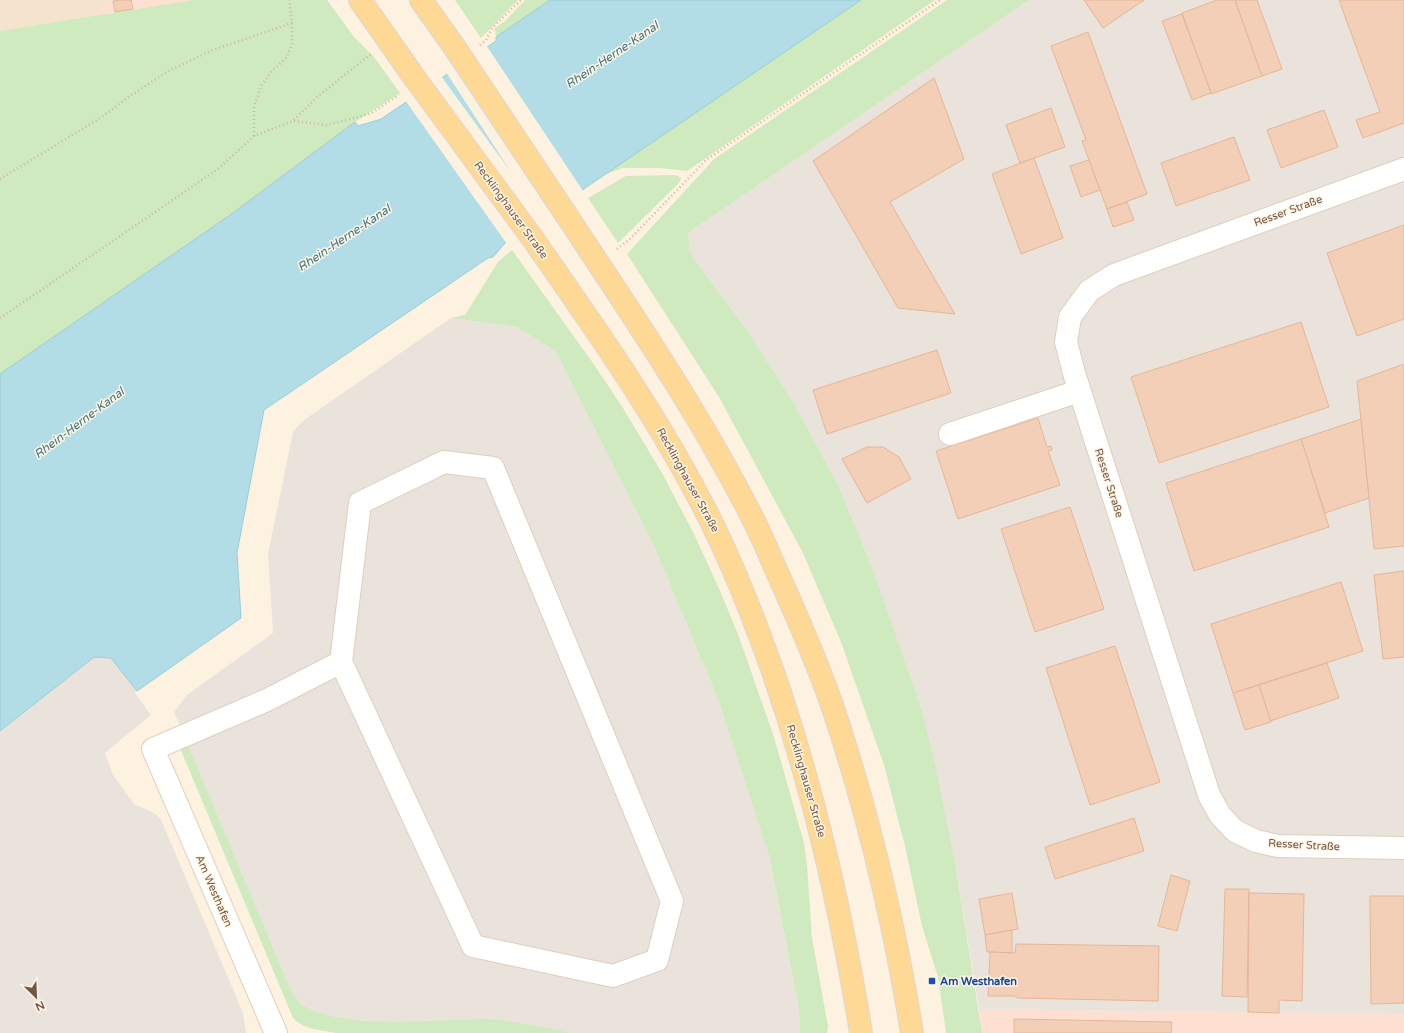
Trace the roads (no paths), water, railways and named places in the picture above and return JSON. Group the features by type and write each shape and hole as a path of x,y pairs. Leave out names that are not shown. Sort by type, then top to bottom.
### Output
{"main road":[{"name":"Recklinghauser Straße","path":"360,0 414,77 533,239 624,371 676,455 701,500 722,543 749,608 784,706 808,784 836,898 856,1028"},
{"path":"421,0 455,48 658,353 708,437 755,523 800,623 832,706 877,859 894,933 912,1033"}],"street":[{"name":"Resser Straße","path":"1404,169 1114,275 1088,291 1070,317 1066,342 1079,390 1207,788 1220,815 1235,831 1256,842 1278,846 1404,848"},
{"path":"950,434 1079,390"},
{"path":"444,462 493,468 672,901 657,960 613,976 473,946 341,662 360,503 444,462"},
{"name":"Am Westhafen","path":"276,1033 153,749 267,700 341,662"}],"water":[{"name":"Rhein-Herne-Kanal","path":"550,0 861,0 506,242 493,257 482,262 264,410 237,553 241,618 137,691 111,658 94,657 0,731 0,374 230,215 355,122 358,126 381,119 496,41 496,37"}],"place":[{"name":"Am Westhafen","path":"932,981"}]}
